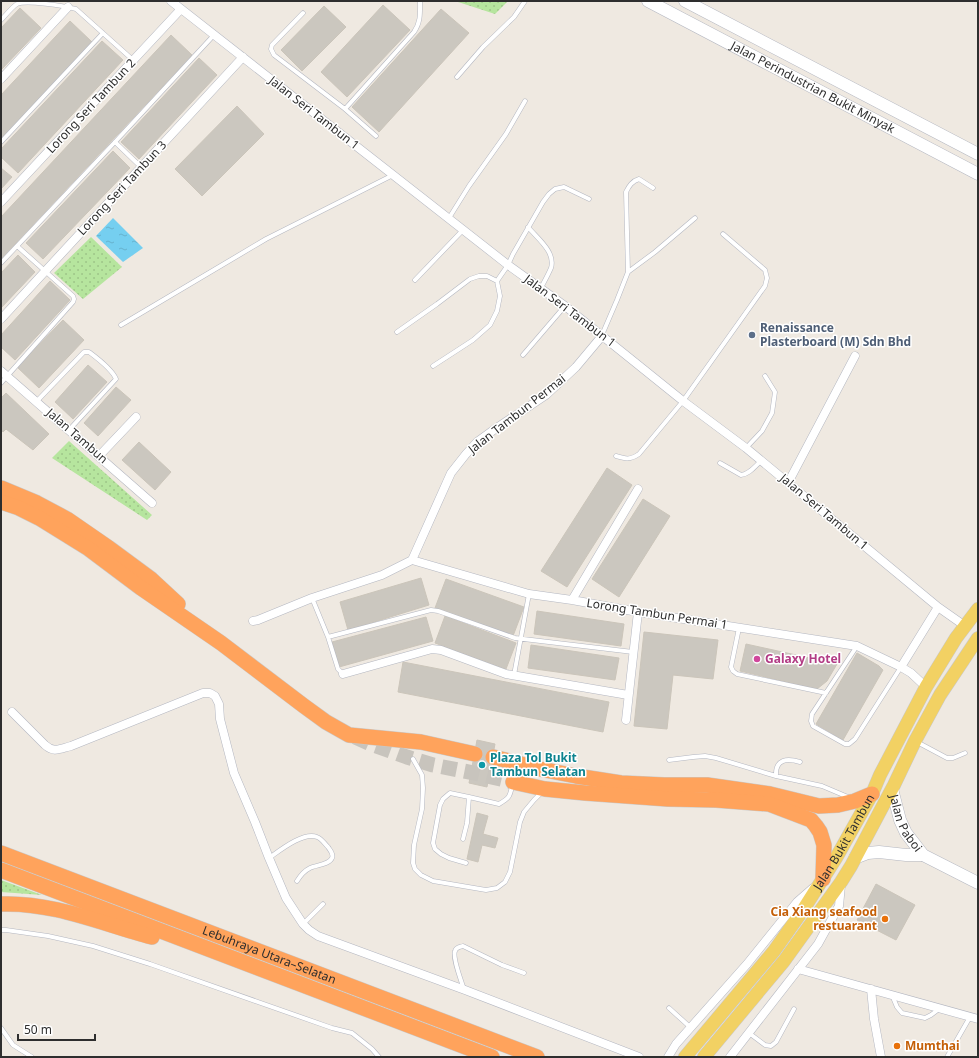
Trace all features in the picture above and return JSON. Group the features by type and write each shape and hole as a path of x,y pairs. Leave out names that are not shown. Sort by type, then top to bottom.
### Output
{"highway":[{"path":"1,488 37,503 67,519 109,548 151,579 221,643"},
{"path":"1,502 19,508 39,518 89,549 141,588 221,643 326,722 350,734 421,742 475,754"},
{"path":"493,757 514,773 545,789 585,793 769,804 811,820 816,826 820,832 824,845 823,879"},
{"path":"514,773 576,776 621,783 707,785 770,794 819,806 838,805 856,801 872,794"},
{"path":"1,842 48,871"},
{"name":"Lebuhraya Utara–Selatan","path":"1,853 537,1057"},
{"name":"Lebuhraya Utara–Selatan","path":"1,870 492,1057"},
{"path":"1,904 35,906 68,912 182,945 214,951"}],"main road":[{"name":"Jalan Perindustrian Bukit Minyak","path":"648,1 978,174"},
{"name":"Jalan Perindustrian Bukit Minyak","path":"685,1 978,154"},
{"name":"Jalan Bukit Tambun","path":"685,1057 774,951 803,910 836,858 872,794 880,775 926,687 965,626 978,609"},
{"name":"Jalan Bukit Tambun","path":"704,1057 784,961 841,882 892,788 914,741 940,695 978,638"},
{"name":"Jalan Paboi","path":"892,788 900,820 906,833 923,855 978,883"},
{"name":"Jalan Paboi","path":"855,858 868,853 879,852 923,855"}],"street":[{"name":"Jalan Seri Tambun 1","path":"171,1 508,265 565,306 682,401 746,448 938,607 965,626"},
{"path":"1,79 68,7"},
{"name":"Lorong Seri Tambun 2","path":"1,202 181,9"},
{"name":"Lorong Seri Tambun 3","path":"1,319 243,57"},
{"name":"Jalan Tambun Permai","path":"412,560 451,473 466,454 477,442 546,395 576,368 602,336"},
{"path":"788,483 855,356"},
{"name":"Jalan Tambun","path":"4,374 37,401 152,503"},
{"path":"99,456 136,417"},
{"path":"572,600 638,489"},
{"path":"253,621 312,598 382,575 412,560"},
{"name":"Lorong Tambun Permai 1","path":"412,560 529,594 857,646 911,673 926,687"},
{"path":"900,667 938,607"},
{"path":"626,720 638,612"},
{"path":"343,674 432,649 441,650 514,676 628,695"},
{"path":"12,712 44,745 49,749 54,750 71,746 203,693 210,693 219,704 220,719 234,773 269,858 286,898 303,924 309,930 318,936 465,990 639,1057"},
{"path":"668,1057 676,1044 690,1027 747,964 797,902 823,879"},
{"path":"730,1057 818,944 839,906 841,882"},
{"path":"798,969 974,1018"},
{"path":"871,989 874,1019 881,1057"}],"lane":[{"path":"345,109 414,32 418,26 420,18 420,1"},
{"path":"457,77 482,47 514,17 525,1"},
{"path":"1,20 16,4 21,2 48,3 68,7 76,10 133,60"},
{"path":"303,13 272,44 271,49 274,55 345,109 376,136"},
{"path":"1,142 102,33"},
{"path":"1,263 116,142 214,35"},
{"path":"449,218 469,186 506,134 525,101"},
{"path":"116,142 142,167"},
{"path":"121,325 266,239 394,175"},
{"path":"602,336 628,272 626,192 634,180 639,179 653,188"},
{"path":"433,366 473,340 490,325 497,311 500,296 497,281 508,265 528,227 549,194 555,189 564,187 589,199"},
{"path":"628,272 655,252 695,218"},
{"path":"528,227 548,250 551,259 551,267 541,288"},
{"path":"416,280 463,229"},
{"path":"616,456 628,459 639,454 682,401 765,286 767,278 765,270 723,234"},
{"path":"1,383 4,374 73,302 74,299 73,296 17,246"},
{"path":"397,332 470,279 479,276 487,276 497,281"},
{"path":"523,355 565,306"},
{"path":"37,401 84,352 89,352 114,374 116,379 69,430"},
{"path":"746,448 762,431 772,413 774,392 765,376"},
{"path":"720,463 741,474 745,474 761,461"},
{"path":"514,676 529,594"},
{"path":"312,598 328,637 338,669 343,674"},
{"path":"328,637 430,610 438,611 515,638 634,652"},
{"path":"739,628 731,667 737,674 826,693"},
{"path":"857,646 812,714 811,721 813,726 845,744 849,744 855,739 900,667"},
{"path":"914,741 947,758 953,758 965,753"},
{"path":"669,760 705,756 716,758 776,776 822,786 856,801"},
{"path":"413,759 422,775 424,788 422,809 414,845 413,863 415,869 421,875 433,881 486,890 497,888 505,882 510,872 520,822 524,812 545,789"},
{"path":"776,776 775,770 780,763 785,760 792,759 800,762"},
{"path":"466,863 449,858 435,850 433,843 440,805 443,799 450,793 499,804 510,795 514,773"},
{"path":"463,839 467,823 469,797"},
{"path":"269,858 293,842 307,836 315,836 322,840 332,853 332,858 330,861 309,868 301,874 297,881"},
{"path":"303,924 323,904"},
{"path":"1,930 48,936 92,946 150,964 332,1028 352,1033 372,1049 379,1057"},
{"path":"465,990 454,956 455,950 458,947 463,946 502,965 524,973"},
{"path":"892,995 897,1007 902,1013 926,1018 931,1016 939,1008"},
{"path":"669,1008 690,1027"},
{"path":"749,1033 766,1045 770,1046 776,1042 794,1009"},
{"path":"947,1057 974,1018"},
{"path":"1,1028 13,1045 32,1057"}],"green space":[{"path":"455,1 508,1 495,14"},
{"path":"91,237 122,267 83,299 54,273"},
{"path":"69,441 152,515 147,520 52,458"},
{"path":"1,880 42,895 1,892"}],"water":[{"path":"113,218 143,248 123,262 96,236"}],"building":[{"path":"383,5 410,30 347,97 321,72"},
{"path":"324,6 346,27 302,71 281,50"},
{"path":"20,8 41,28 1,70 1,28"},
{"path":"441,9 469,33 379,132 352,107"},
{"path":"70,21 92,42 1,139 1,95"},
{"path":"171,35 192,55 1,259 1,217"},
{"path":"102,41 123,60 18,173 1,157 1,149"},
{"path":"199,58 217,75 139,159 121,142"},
{"path":"237,106 264,134 202,196 175,169"},
{"path":"113,151 130,168 43,259 26,243"},
{"path":"1,168 12,177 1,189"},
{"path":"18,255 35,272 1,308 1,273"},
{"path":"50,281 70,300 15,360 1,347 1,335"},
{"path":"63,320 84,340 39,388 17,367"},
{"path":"88,365 107,382 73,419 55,402"},
{"path":"116,387 131,400 98,436 84,423"},
{"path":"6,393 49,434 33,450 6,429 3,432 1,430 1,398"},
{"path":"139,442 171,472 155,490 122,460"},
{"path":"607,468 632,485 567,587 541,571"},
{"path":"643,499 670,516 619,597 592,579"},
{"path":"421,578 429,605 348,630 340,602"},
{"path":"446,579 524,607 513,636 435,608"},
{"path":"537,611 624,624 621,646 534,634"},
{"path":"445,616 516,643 506,669 435,643"},
{"path":"426,617 433,641 339,667 332,642"},
{"path":"644,632 718,640 713,679 673,675 667,729 634,726"},
{"path":"746,644 837,664 827,681 817,689 740,671"},
{"path":"531,645 619,658 615,680 528,668"},
{"path":"857,653 883,670 843,740 816,724"},
{"path":"403,662 609,702 603,732 398,692"},
{"name":"Plaza Tol Bukit Tambun Selatan","path":"477,740 495,744 487,787 469,783"},
{"path":"477,813 488,816 483,834 498,838 495,848 482,845 478,862 467,859"},
{"path":"876,884 915,905 896,940 857,920"}],"tunnel":[{"path":"355,737 407,757 433,765 513,782"}],"place":[{"name":"Renaissance Plasterboard (M) Sdn Bhd","path":"752,335"},
{"name":"Galaxy Hotel","path":"757,659"},
{"name":"Plaza Tol Bukit Tambun Selatan","path":"482,765"},
{"name":"Cia Xiang seafood restuarant","path":"885,919"},
{"name":"Mumthai","path":"897,1046"}]}
